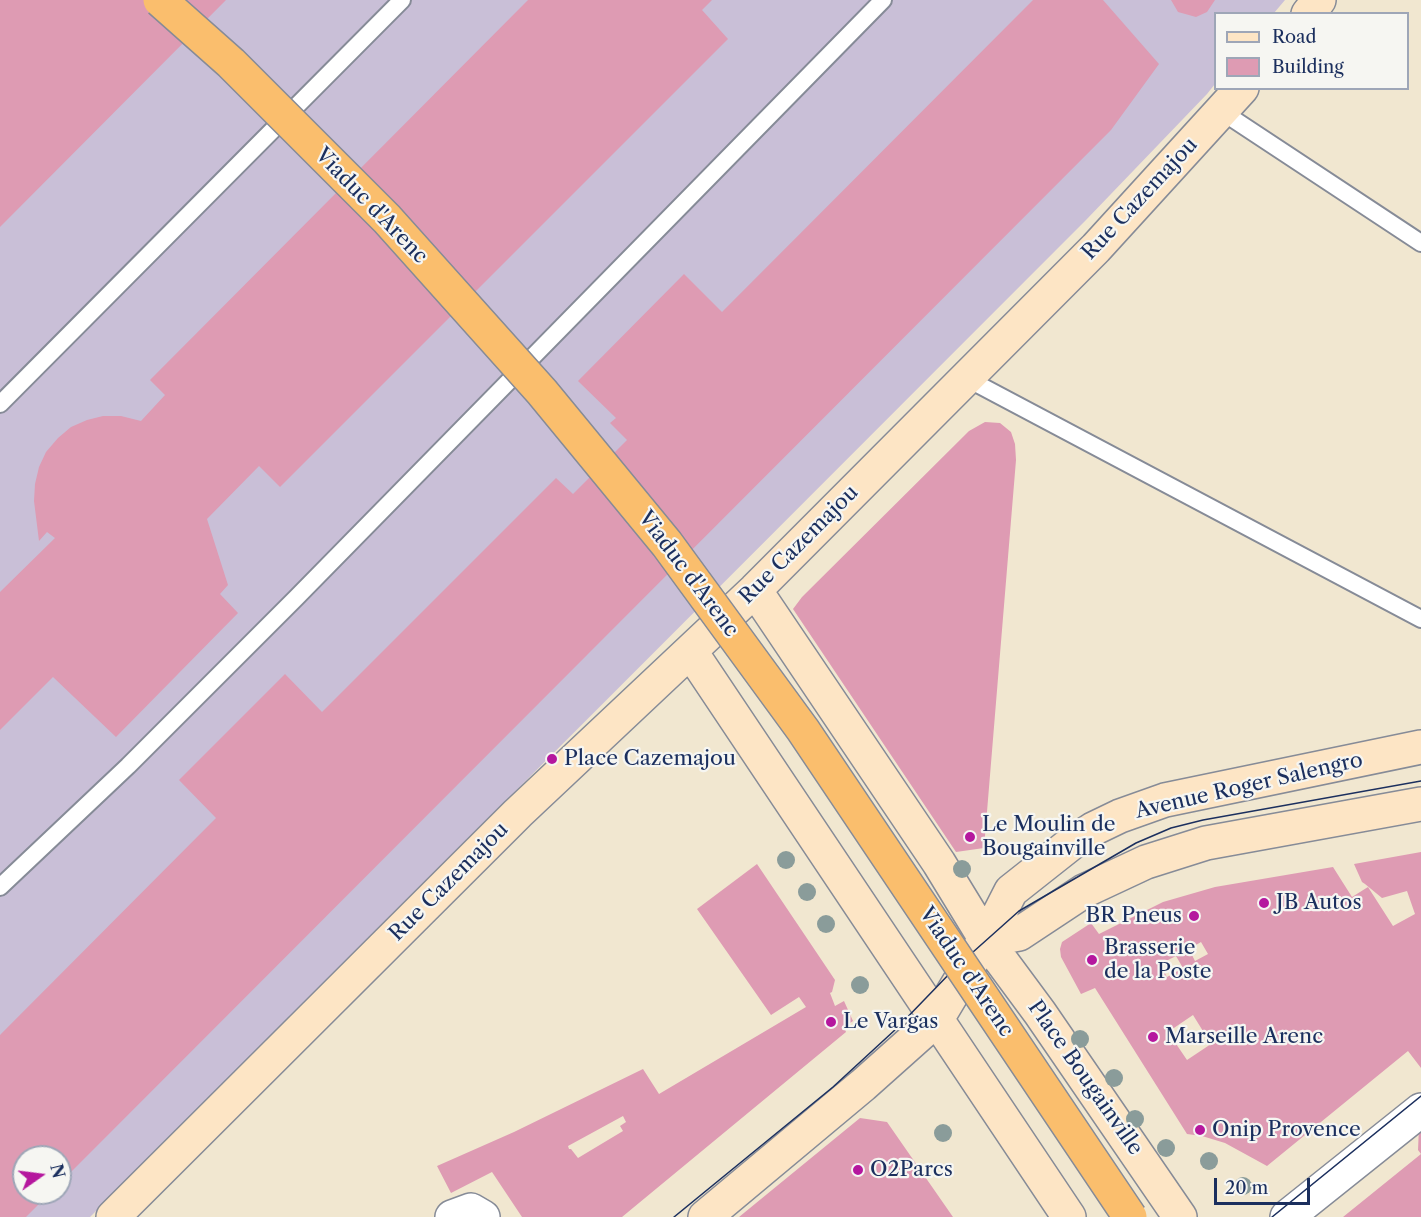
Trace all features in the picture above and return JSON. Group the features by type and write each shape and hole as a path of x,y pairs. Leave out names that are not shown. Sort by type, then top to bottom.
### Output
{"highway":[{"name":"Viaduc d'Arenc","path":"160,0 231,63 387,219 542,392 668,544 803,730 1130,1217"}],"street":[{"path":"1310,12 1319,0"},
{"name":"Rue Cazemajou","path":"113,1217 518,813 755,590 1096,248 1231,100"},
{"path":"755,590 939,863 986,940 1020,934 1084,891 1146,862 1196,846 1421,804"},
{"path":"691,652 1069,1217"},
{"name":"Avenue Roger Salengro","path":"705,1217 863,1085 937,1019 986,940 1011,891 1073,842 1120,816 1166,800 1421,747"},
{"name":"Place Bougainville","path":"986,940 1044,1018 1180,1217"},
{"path":"1287,1217 1421,1110"},
{"path":"453,1217 471,1210 483,1217"}],"lane":[{"path":"0,404 402,0"},
{"path":"0,887 128,766 296,598 883,0"},
{"path":"1231,100 1421,243"},
{"path":"966,378 1421,619"}],"shaded area":[{"path":"0,0 1285,0 1275,12 1214,12 1214,85 1086,220 90,1217 0,1217"}],"building":[{"path":"0,0 226,0 0,227"},
{"path":"528,0 712,0 702,10 728,39 280,487 259,466 207,519 228,585 220,594 238,613 116,737 53,677 0,730 0,592 55,538 47,532 39,541 34,501 39,467 46,452 71,427 87,420 103,416 121,416 141,421 165,395 150,380"},
{"path":"1033,0 1103,0 1159,64 1111,130 72,1171 72,1145 12,1145 12,1205 38,1205 26,1217 0,1217 0,1035 216,818 179,780 285,674 322,712 556,478 573,494 627,440 610,423 616,418 578,381 684,274 722,312"},
{"path":"1171,0 1215,0 1207,12 1196,17 1178,12"},
{"path":"985,422 1000,423 1011,432 1015,444 1016,460 984,848 956,852 793,609 802,597 969,431"},
{"path":"1421,852 1421,1068 1408,1051 1267,1166 1225,1143 1187,1134 1095,988 1081,994 1061,957 1062,942 1091,923 1099,934 1163,902 1215,887 1333,867 1352,897 1368,887 1393,926 1415,914 1407,891 1382,898 1362,882 1354,864","holes":["1201,942 1208,954 1195,961 1189,949","1176,956 1183,968 1167,977 1160,964","1193,1015 1211,1044 1187,1060 1168,1032"]},
{"path":"757,864 835,980 830,993 835,1006 844,1001 853,1021 844,1027 846,1032 622,1217 522,1217 492,1172 451,1193 437,1166 514,1132 643,1069 659,1094 806,1007 799,997 771,1015 697,909","holes":["623,1116 626,1122 620,1126 623,1131 578,1158 569,1149 568,1146"]},
{"name":"O2Parcs","path":"860,1118 887,1122 953,1217 739,1217"},
{"path":"1419,1127 1421,1127 1421,1154 1418,1150"},
{"path":"1421,1154 1421,1217 1343,1217"}],"tram line":[{"path":"674,1217 833,1087 896,1029 954,969 1019,911 1136,843 1171,828 1203,820 1421,781"},
{"path":"1272,1217 1421,1096"}],"place":[{"name":"Place Cazemajou","path":"552,759"},
{"name":"Le Moulin de Bougainville","path":"970,837"},
{"name":"JB Autos","path":"1264,903"},
{"name":"BR Pneus","path":"1194,916"},
{"name":"Brasserie de la Poste","path":"1092,960"},
{"name":"Le Vargas","path":"831,1022"},
{"name":"Marseille Arenc","path":"1153,1037"},
{"name":"Onip Provence","path":"1200,1130"},
{"name":"O2Parcs","path":"858,1170"}]}
